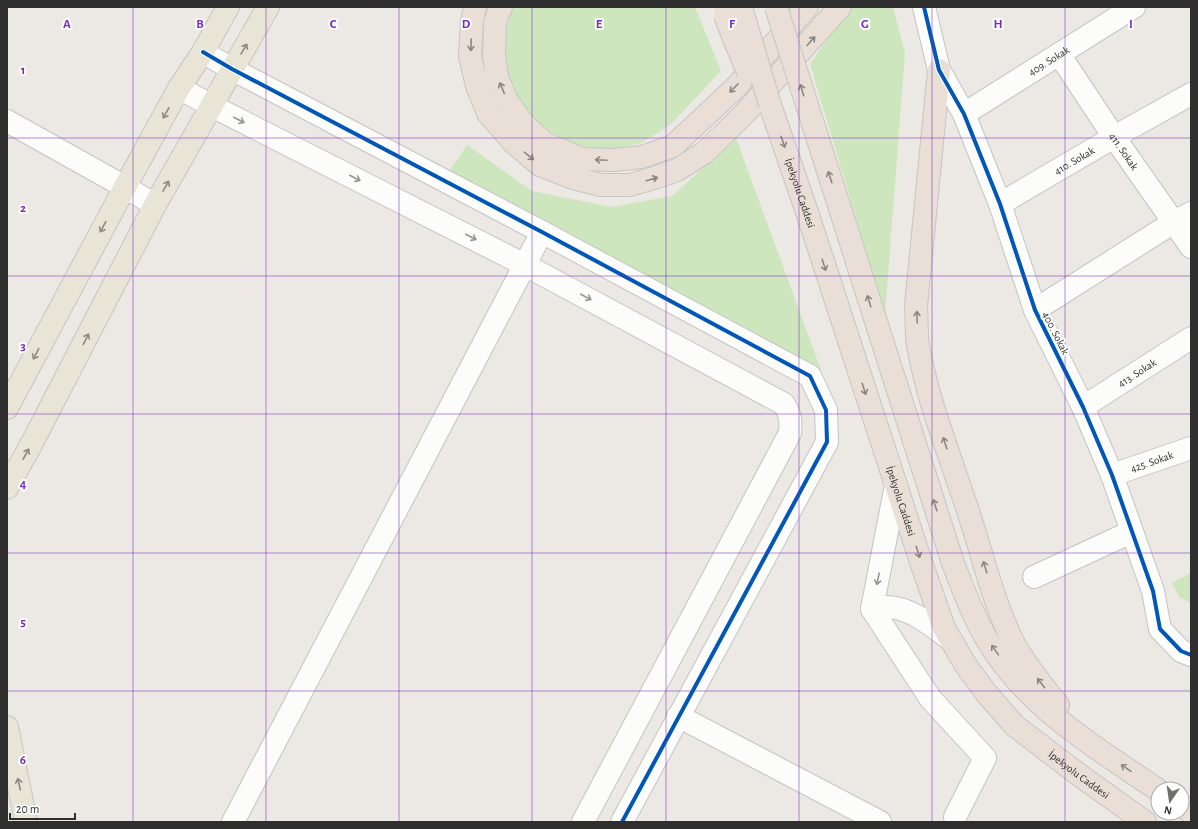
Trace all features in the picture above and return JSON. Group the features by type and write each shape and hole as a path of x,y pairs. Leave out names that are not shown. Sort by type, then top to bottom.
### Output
{"highway":[{"path":"475,7 472,21 470,56 477,86 488,113 513,142 540,165 573,178 601,184 630,185 677,170 704,153 744,114 840,7"},
{"path":"501,7 495,22 494,55 497,77 507,100 522,122 544,143 582,158 614,160 642,157 673,146 735,88 806,7"},
{"path":"776,7 953,563 969,605 987,639 1012,675 1039,703 1081,737 1150,784"},
{"name":"İpekyolu Caddesi","path":"729,10 734,40 748,71 770,105 944,628 965,664 987,694 1015,726 1082,777 1146,822"},
{"path":"939,70 916,306 918,344 926,384 999,611 1026,664 1081,737"}],"main road":[{"path":"7,408 125,187 180,88 203,52 228,7"},
{"path":"7,488 32,443 155,206 268,7"},
{"path":"7,727 26,822"}],"street":[{"name":"400. Sokak","path":"924,7 939,70 964,114 1000,204 1035,310 1083,407 1112,475 1153,591 1160,629 1188,649"},
{"name":"409. Sokak","path":"964,114 1134,7"},
{"path":"203,52 232,69 542,232 810,376 826,410 827,442 622,822"},
{"name":"411. Sokak","path":"1059,54 1114,137 1182,218 1191,247"},
{"path":"180,88 212,106 525,265 784,404 790,413 790,433 583,822"},
{"name":"410. Sokak","path":"1000,204 1191,94"},
{"path":"7,121 125,187 155,206"},
{"path":"1035,310 1182,218"},
{"path":"233,822 542,232"},
{"name":"413. Sokak","path":"1083,407 1191,338"},
{"name":"425. Sokak","path":"1112,475 1191,448"},
{"path":"896,485 872,609 930,698 985,758 955,817"},
{"path":"1034,577 1131,532"},
{"path":"872,609 887,606 902,609 929,623 951,640"},
{"path":"678,716 880,822"}],"green space":[{"path":"513,7 695,7 721,71 670,125 641,143 608,150 575,145 545,130 521,106 507,76 504,42"},
{"path":"849,7 893,7 905,53 885,315 810,64"},
{"path":"736,138 821,370 448,173 467,145 532,191 612,207 672,196"},
{"path":"1191,573 1191,603 1179,597 1172,583"}],"cycle path":[{"path":"924,7 939,70 964,114 1000,204 1035,310 1083,407 1112,475 1153,591 1160,629 1181,651 1191,655"},
{"path":"203,52 232,69 542,232 810,376 826,410 827,442 622,822"}]}
